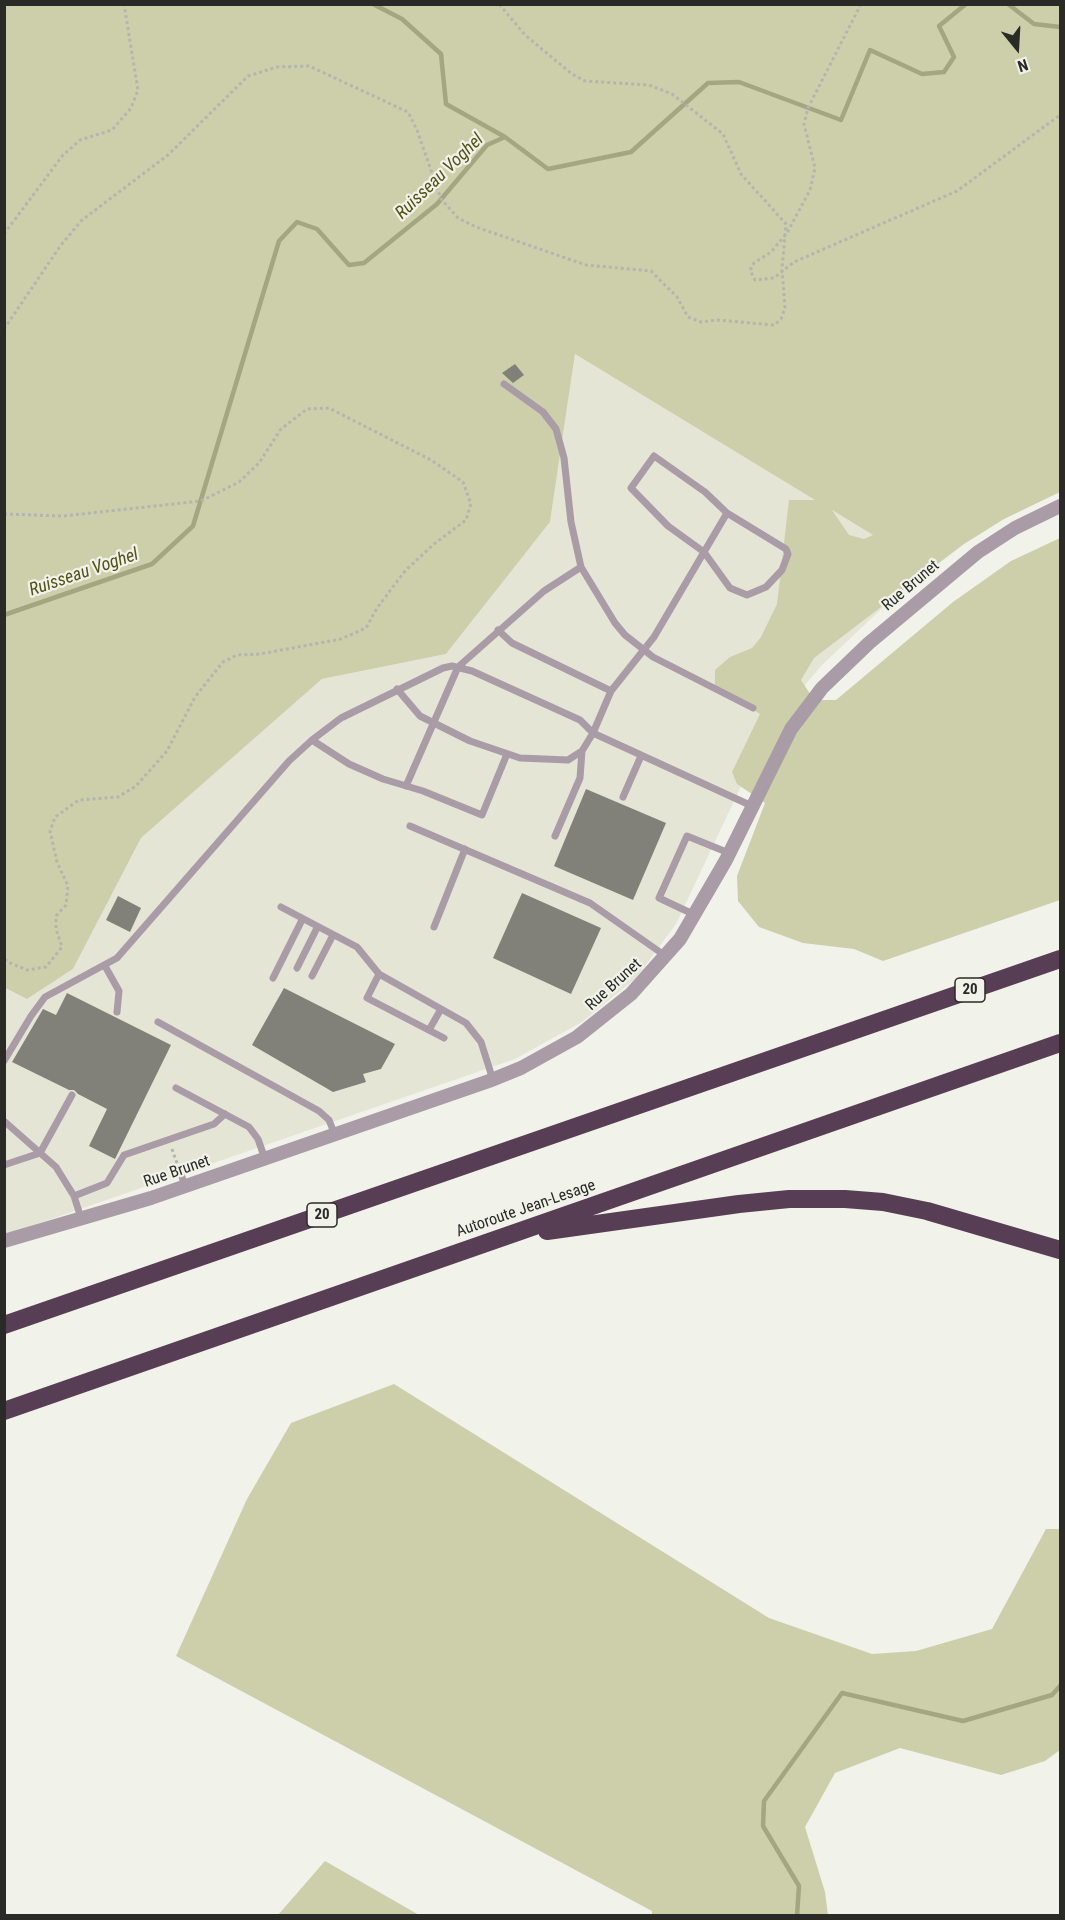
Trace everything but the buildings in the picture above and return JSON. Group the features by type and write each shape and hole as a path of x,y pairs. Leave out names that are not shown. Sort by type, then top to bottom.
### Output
{"highway":[{"name":"20","path":"4,1325 1057,959"},
{"name":"Autoroute Jean-Lesage","path":"4,1411 1060,1043"},
{"path":"510,1236 739,1204 827,1198 883,1202 913,1208 1060,1250"}],"street":[{"name":"Rue Brunet","path":"4,1241 185,1186 493,1080 552,1052 590,1028 631,994 667,957 696,915 797,719 822,688 854,656 978,552 1015,528 1060,506"}],"lane":[{"path":"504,384 543,411 555,429 564,458 571,522 580,567 615,623 642,650 753,708"},
{"path":"654,456 696,485 727,513 786,549 788,554 782,570 758,592 747,595 738,594 717,573 704,552 668,526 631,488 654,456"},
{"path":"397,689 409,705 432,723 470,741 507,754 568,760 582,751 593,733 611,691 654,637 727,513"},
{"path":"406,786 458,667 544,591 580,567"},
{"path":"498,630 512,643 611,691"},
{"path":"4,1061 45,997 105,966 129,946 289,761 312,740 341,718 443,668 458,667 580,720 593,733 752,806"},
{"path":"312,740 350,764 383,779 482,815 507,754"},
{"path":"555,836 580,778 582,751"},
{"path":"623,797 641,756"},
{"path":"411,826 590,903 667,957"},
{"path":"696,915 659,898 687,836 729,853"},
{"path":"434,927 465,849"},
{"path":"281,907 357,947 380,974 466,1023 476,1033 493,1080"},
{"path":"273,978 302,920"},
{"path":"297,968 317,927"},
{"path":"312,976 333,935"},
{"path":"105,966 119,991 117,1012"},
{"path":"380,974 367,998 444,1038"},
{"path":"429,1030 441,1009"},
{"path":"158,1022 319,1111 328,1120 335,1135"},
{"path":"176,1088 255,1132 265,1159"},
{"path":"4,1165 40,1153 72,1095"},
{"path":"74,1196 107,1183 124,1155 131,1151 214,1124 225,1114"},
{"path":"4,1121 60,1172 74,1196 81,1218"},
{"path":"180,1171 185,1186"}],"path":[{"path":"4,234 63,155 80,140 112,130 132,108 138,90 124,4"},
{"path":"4,329 61,244 82,220 168,155 248,76 277,67 309,66 408,112 417,130 441,199 458,218 476,227 586,265 651,271 676,297 688,317 774,326 781,319 785,308 782,269 786,224 741,174 723,134 672,94 649,85 585,81 525,35 500,4"},
{"path":"861,4 808,108 804,124 814,168 810,190 787,233 771,252 754,263 750,270 755,280 765,281 774,278 782,269 819,250 957,191 1060,116"},
{"path":"4,514 63,516 201,501 239,482 260,463 281,429 307,409 329,408 431,460 463,482 471,504 466,520 434,544 405,571 377,608 366,628 341,639 260,654 237,655 223,662 195,697 167,751 136,786 118,797 79,800 55,817 50,831 57,862 68,886 66,905 56,916 56,929 62,947 46,967 27,970 4,958"}],"shaded area":[{"path":"575,354 926,567 822,665 769,727 676,924 636,978 582,1022 515,1059 5,1235 4,988 27,999 73,969 141,838 322,679 446,654 550,522"}],"green space":[{"path":"4,5 1060,5 1060,492 1004,519 964,544 814,658 801,680 814,700 836,700 953,602 1011,561 1060,538 1060,900 883,961 854,949 803,943 759,927 738,901 737,876 765,803 737,784 732,772 760,714 715,686 715,670 730,657 752,648 761,637 777,604 789,500 815,500 575,354 550,522 446,654 322,679 141,838 73,969 27,999 5,988","holes":["832,510 873,535 864,539 849,535"]},
{"path":"394,1384 769,1618 872,1654 916,1651 992,1629 1046,1529 1060,1529 1060,1750 1045,1761 1001,1775 900,1748 835,1773 805,1827 825,1892 828,1915 652,1915 652,1911 176,1656 247,1499 291,1423"},
{"path":"325,1861 419,1915 278,1915"}],"waterway":[{"path":"373,4 402,19 441,54 446,104 505,137"},
{"name":"Ruisseau Voghel","path":"4,615 152,564 193,526 279,241 297,222 317,229 349,265 364,263 437,204 487,145 505,137 548,169 631,152 708,83 739,82 841,120 870,50 922,74 944,72 954,57 939,26 966,4"},
{"name":"Ruisseau Voghel","path":"1008,4 1034,24 1060,27"},
{"path":"797,1916 799,1886 763,1826 764,1801 842,1693 963,1721 1052,1695 1060,1686"}]}
